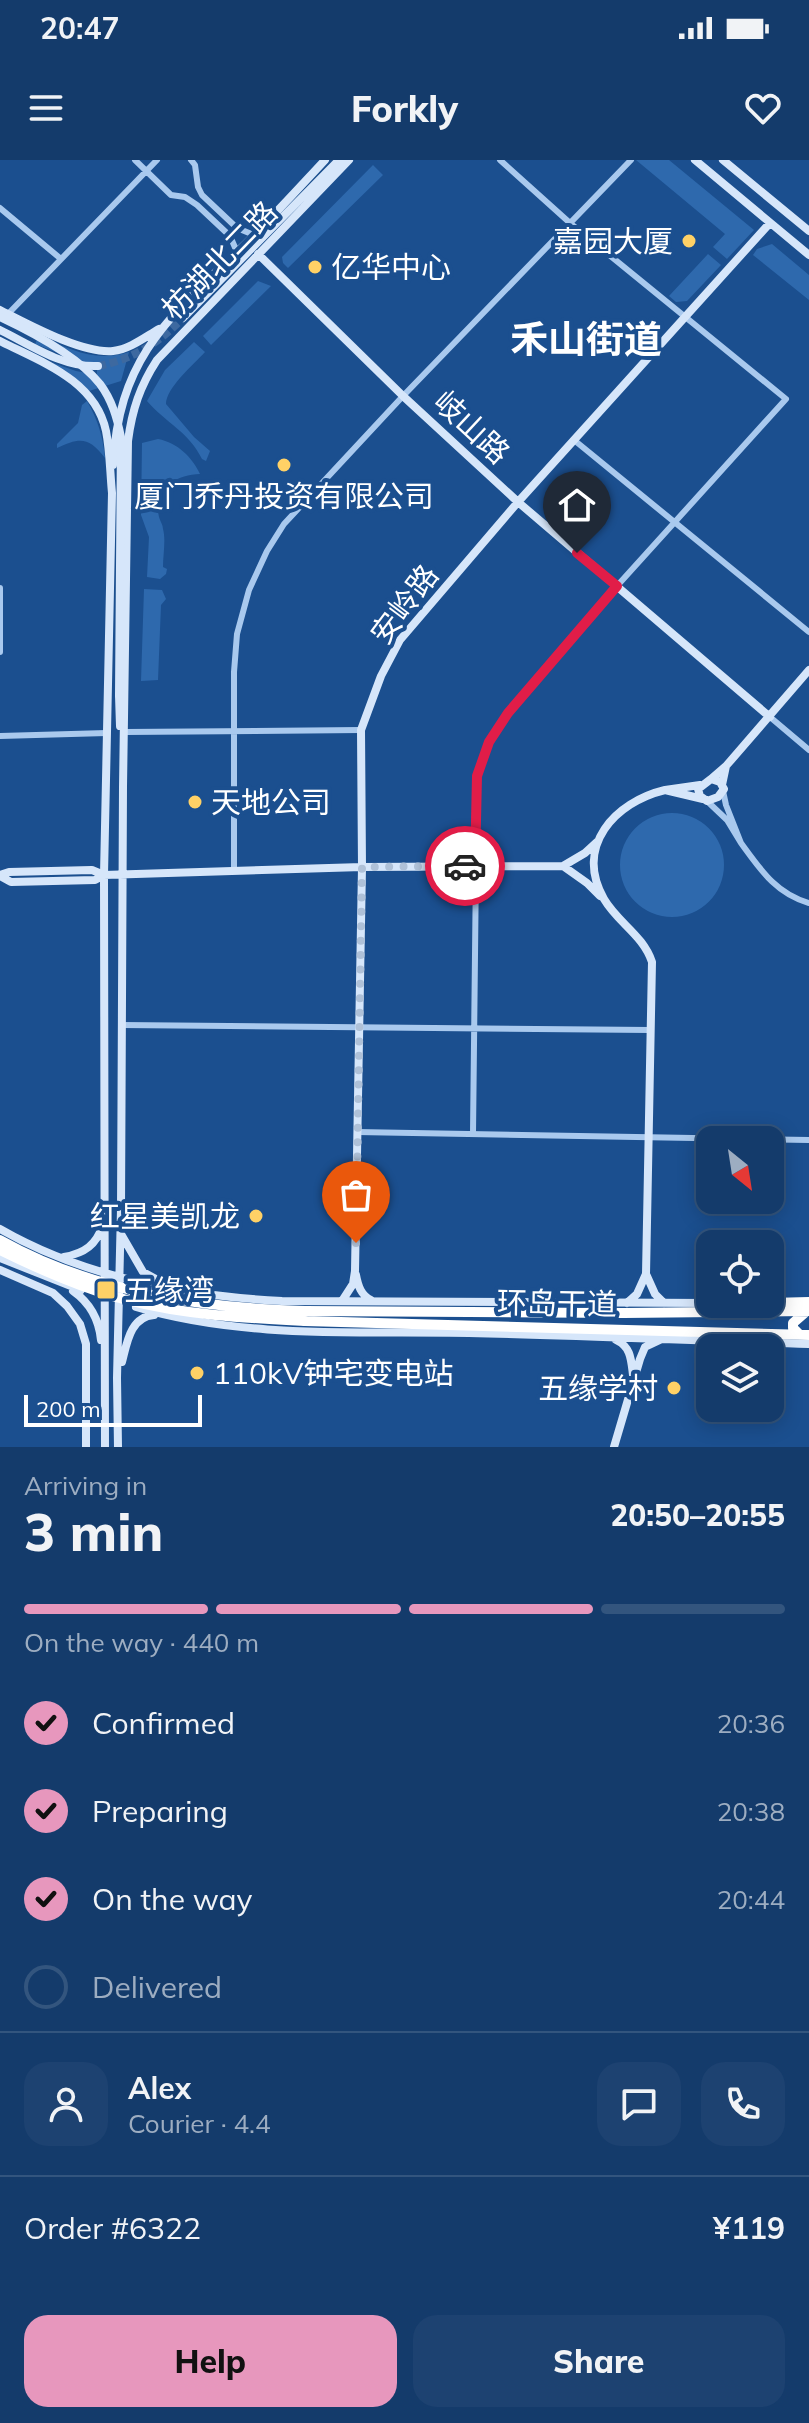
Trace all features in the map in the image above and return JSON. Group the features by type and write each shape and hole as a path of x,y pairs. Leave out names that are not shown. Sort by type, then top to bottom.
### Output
{"highway":[{"path":"0,1240 55,1265 119,1287 190,1303 305,1316"},
{"path":"0,1250 125,1299 192,1312 305,1316"},
{"path":"784,1303 809,1306"},
{"path":"804,1334 793,1328 793,1323 809,1306"},
{"name":"环岛干道","path":"784,1307 809,1306"},
{"name":"环岛干道","path":"305,1316 696,1312"},
{"name":"环岛干道","path":"305,1316 804,1334"},
{"path":"757,1333 762,1325 759,1318"}],"main road":[{"name":"枋湖北二路","path":"163,326 325,160"},
{"path":"183,318 339,160"},
{"name":"枋湖北二路","path":"123,787 128,441 131,414 157,360 349,160"},
{"path":"695,160 809,255"},
{"path":"723,160 809,231"},
{"name":"安岭路","path":"355,1271 362,867 361,730 381,676 400,640 518,502 769,224"},
{"name":"岐山路","path":"258,254 403,396 518,502 770,717"},
{"path":"3,314 55,337 92,349 113,351 135,343 163,326"},
{"path":"3,314 90,373 101,386 117,418 121,437 119,695 123,874 118,1447"},
{"path":"105,1447 104,875 115,435 125,391 138,364 163,326"},
{"path":"0,330 65,362 86,367 98,366"},
{"path":"0,341 68,376 89,396 106,431 112,493"},
{"path":"0,876 9,872 92,870 104,875 362,867 563,866 598,841 627,805 641,797 700,785 711,779 726,766 809,670"},
{"path":"665,790 714,800 723,788 726,766"},
{"path":"711,779 723,788"},
{"path":"700,785 698,792 705,800"},
{"path":"598,841 594,864 604,900"},
{"path":"563,866 587,883 648,951 653,973 646,1274 637,1294 626,1303"},
{"path":"62,1257 90,1248 100,1234 105,1216"},
{"path":"0,1229 62,1257 133,1281 242,1299 696,1303"},
{"path":"120,1233 143,1272 182,1290"},
{"path":"0,1258 66,1285 161,1314 270,1330 809,1344"},
{"path":"0,1270 53,1293 80,1324 86,1344 86,1447"},
{"path":"342,1301 353,1284 355,1271"},
{"path":"355,1271 358,1287 366,1297 375,1301"},
{"path":"646,1274 655,1294 664,1303"},
{"path":"66,1285 83,1298 95,1314 104,1374"},
{"path":"117,1378 134,1325 146,1316 161,1314"},
{"path":"609,1337 623,1343 630,1352 633,1375"},
{"path":"614,1447 633,1375 645,1347 662,1339"}],"street":[{"path":"135,160 171,195 185,197 198,187"},
{"path":"3,314 157,160"},
{"path":"191,160 202,195 237,228 254,235"},
{"path":"473,1134 477,776 489,742 508,713 617,586 786,399 570,223 500,160"},
{"path":"234,871 234,672 237,634 249,590 267,551 284,524 403,396 631,160"},
{"path":"185,197 230,236 237,252"},
{"path":"0,208 61,259"},
{"path":"574,440 809,632"},
{"path":"0,588 0,652"},
{"name":"岐山路","path":"770,717 809,750"},
{"path":"125,732 361,730"},
{"path":"0,736 107,733"},
{"path":"723,788 726,805 741,843"},
{"path":"705,800 727,820 763,874 791,898 809,903"},
{"path":"121,1025 650,1030"},
{"path":"357,1132 809,1140"}],"shaded area":[{"path":"636,160 669,160 754,230 727,259 713,247 725,234"},
{"path":"373,165 383,175 288,268 282,257"},
{"path":"772,244 809,275 809,300 753,255 757,249"},
{"path":"708,254 721,265 687,301 676,302 669,296"},
{"path":"258,281 271,286 211,345 203,336"},
{"path":"39,336 72,350 94,355 129,352 121,381 89,391 50,362 97,375 97,364 84,363 35,344"},
{"path":"194,342 205,352 175,384 166,404 210,451 206,461 184,435 147,401 165,370"},
{"path":"87,401 99,429 105,458 94,446 84,441 57,448 57,444 78,423 82,405"},
{"path":"158,439 184,452 200,474 182,477 162,491 158,507 164,538 163,567 167,569 160,579 147,577 149,537 141,515 142,443"},
{"path":"144,589 162,590 166,599 161,605 158,680 141,681"},
{"path":"672,813 692,817 709,828 720,845 724,865 720,885 709,902 692,913 672,917 652,913 635,902 624,885 620,865 624,845 635,828 652,817"}],"tunnel":[{"path":"98,366 145,349 183,318"}],"way so far":[{"path":"356,1243 362,867 465,866"}],"place":[{"name":"嘉园大厦","path":"689,241"},
{"name":"亿华中心","path":"315,267"},
{"name":"厦门乔丹投资有限公司","path":"284,465"},
{"name":"天地公司","path":"195,802"},
{"name":"红星美凯龙","path":"256,1216"},
{"name":"五缘湾","path":"106,1290"},
{"name":"110kV钟宅变电站","path":"197,1373"},
{"name":"五缘学村","path":"674,1388"}],"district":[{"name":"禾山街道","path":"586,339"}],"route":[{"path":"465,866 475,866 477,776 489,742 508,713 617,586 577,553"}]}
